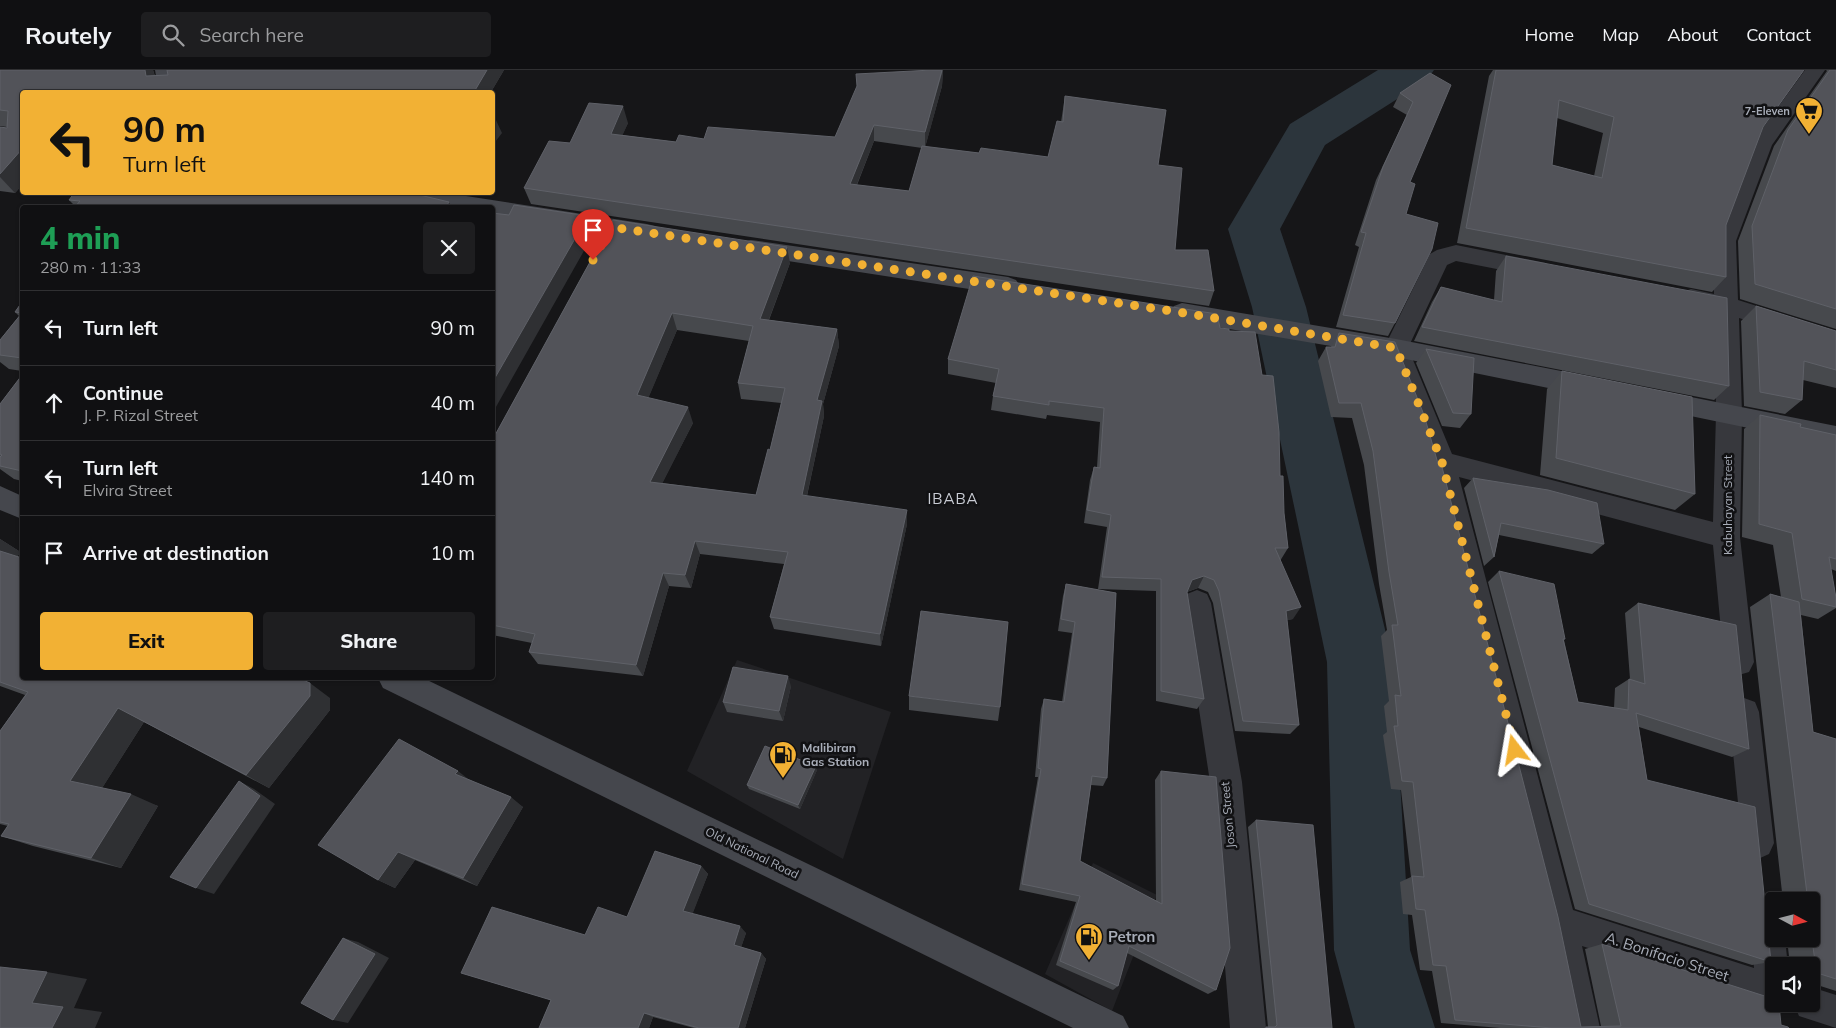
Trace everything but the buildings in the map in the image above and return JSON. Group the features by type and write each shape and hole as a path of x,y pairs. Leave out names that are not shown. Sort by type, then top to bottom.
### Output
{"main road":[{"path":"165,70 169,90"},
{"path":"410,195 469,205"},
{"path":"495,209 606,236 670,236"},
{"path":"728,244 1031,290"},
{"path":"1158,309 1396,348 1836,436"},
{"path":"0,497 20,507"},
{"name":"Old National Road","path":"397,680 1112,1028"}],"street":[{"name":"Kabuhayan Street","path":"1760,863 1726,538 1729,414 1725,241 1762,144 1815,70"},
{"path":"1562,274 1456,253 1445,256 1438,260 1396,348 1442,462 1560,922 1582,1028"},
{"path":"1669,294 1727,305 1836,340"},
{"path":"1442,462 1726,538"},
{"name":"Joson Street","path":"1197,603 1226,782 1248,1028"},
{"path":"1764,902 1770,957"},
{"name":"A. Bonifacio Street","path":"1560,922 1765,998"},
{"path":"1820,1007 1836,1012"}],"shaded area":[{"path":"737,660 891,712 843,859 687,771"},
{"path":"1093,863 1157,895 1112,1011 1045,974"}],"waterway":[{"path":"1395,1028 1372,950 1360,662 1279,307 1254,229 1307,135 1411,70"}],"place":[{"name":"7-Eleven","path":"1809,135"},
{"name":"Malibiran Gas Station","path":"783,779"},
{"name":"Petron","path":"1089,961"}],"district":[{"name":"IBABA","path":"953,499"}],"route":[{"path":"593,260 611,227 1178,312 1396,348 1442,462 1515,750"}]}
